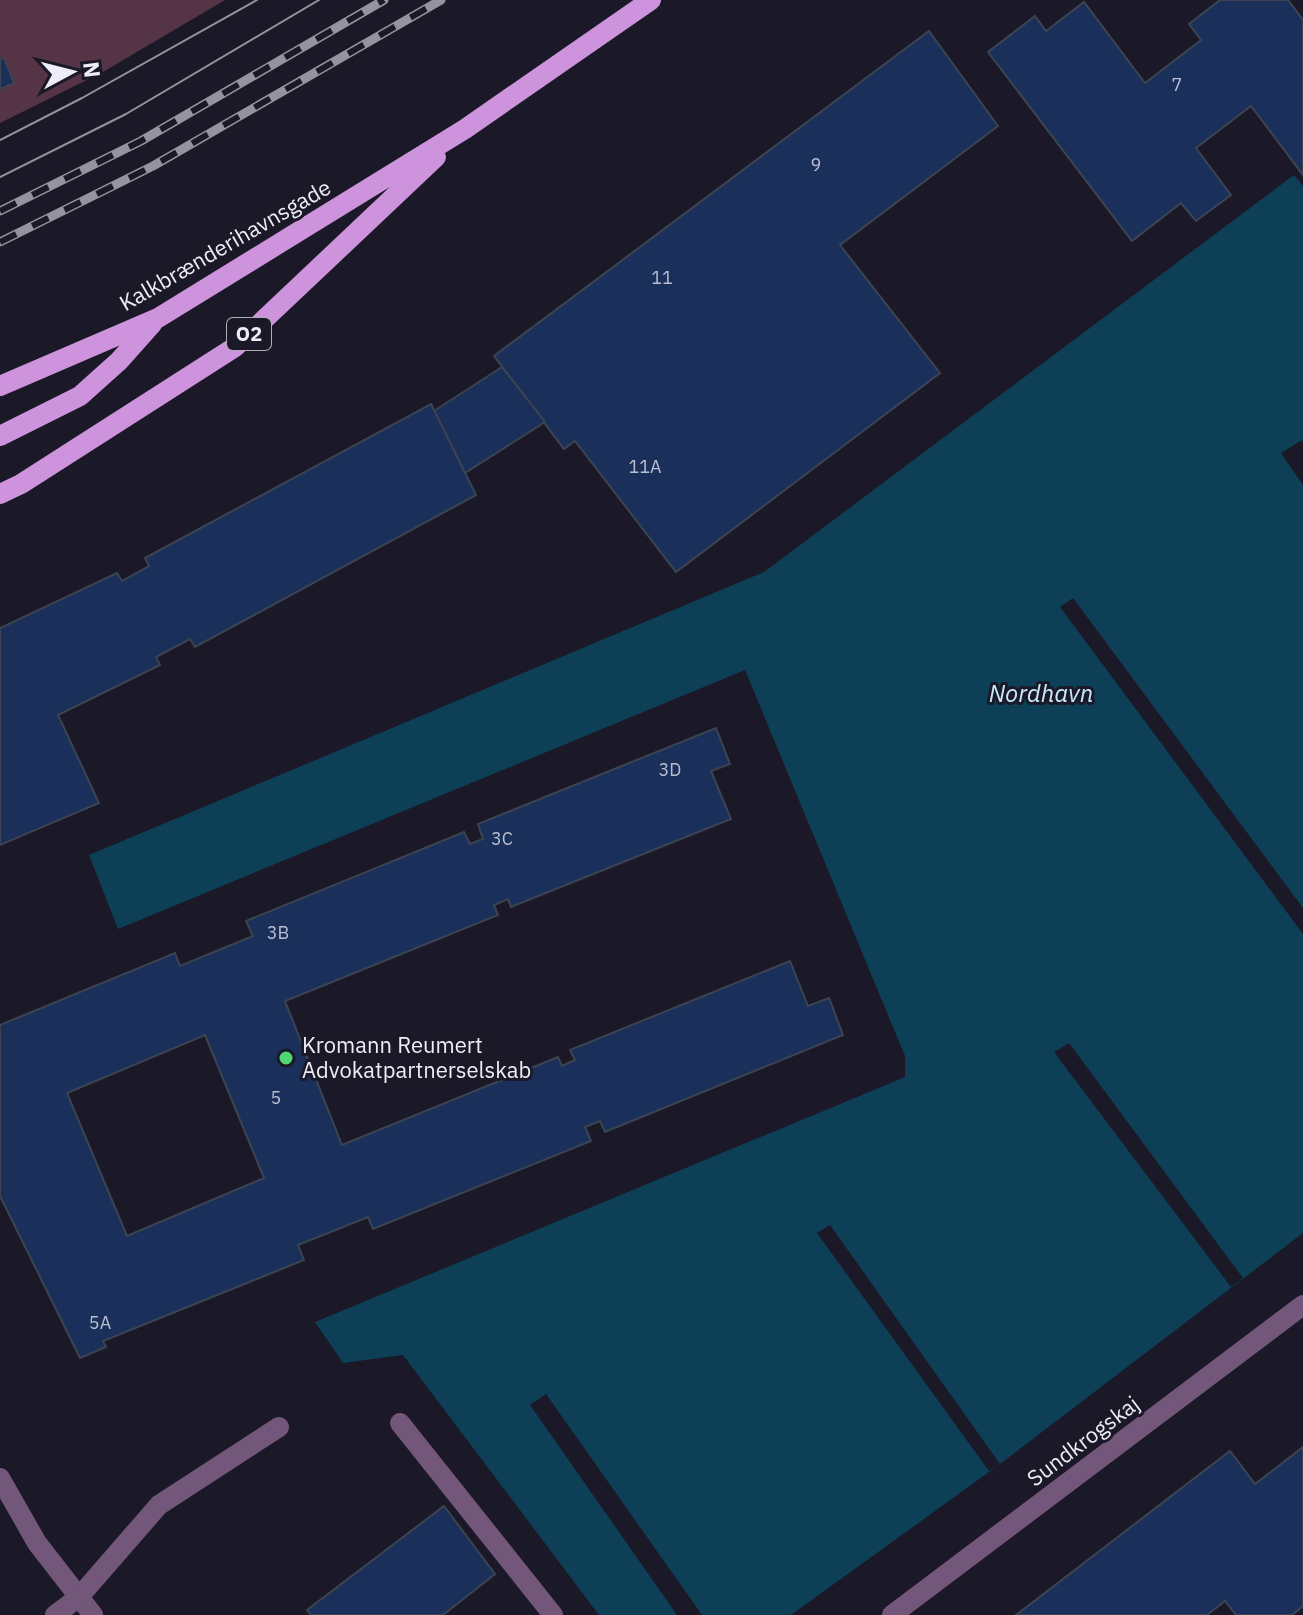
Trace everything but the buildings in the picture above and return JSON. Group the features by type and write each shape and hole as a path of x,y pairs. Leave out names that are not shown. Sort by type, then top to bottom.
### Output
{"main road":[{"name":"Kalkbrænderihavnsgade","path":"0,386 158,318 465,129 651,0"},
{"name":"Kalkbrænderihavnsgade","path":"0,494 21,484 235,347 465,129"},
{"path":"0,436 80,396 119,361 158,318"}],"street":[{"name":"Sundkrogskaj","path":"892,1615 1303,1305"},
{"path":"400,1423 553,1615"},
{"path":"55,1615 79,1597 159,1505 279,1427"},
{"path":"0,1478 37,1543 93,1615"}],"shaded area":[{"path":"0,0 225,0 103,72 0,123"}],"water":[{"name":"Nordhavn","path":"1294,175 1303,186 1303,1233 1000,1464 791,1615 599,1615 403,1355 343,1363 315,1322 905,1077 905,1056 745,670 118,929 89,855 764,572"}],"pier":[{"path":"1303,442 1303,485 1281,453"},
{"path":"1073,598 1303,908 1303,934 1060,607"},
{"path":"1069,1043 1243,1278 1231,1287 1054,1052"},
{"path":"830,1225 1000,1464 989,1471 817,1233"},
{"path":"546,1394 702,1615 677,1615 530,1405"}],"tram line":[{"path":"0,140 257,0"},
{"path":"0,177 126,114 319,0"}],"railway":[{"path":"0,211 141,141 384,0"},
{"path":"0,242 153,166 441,0"}],"place":[{"name":"Kromann Reumert Advokatpartnerselskab","path":"286,1058"}]}
